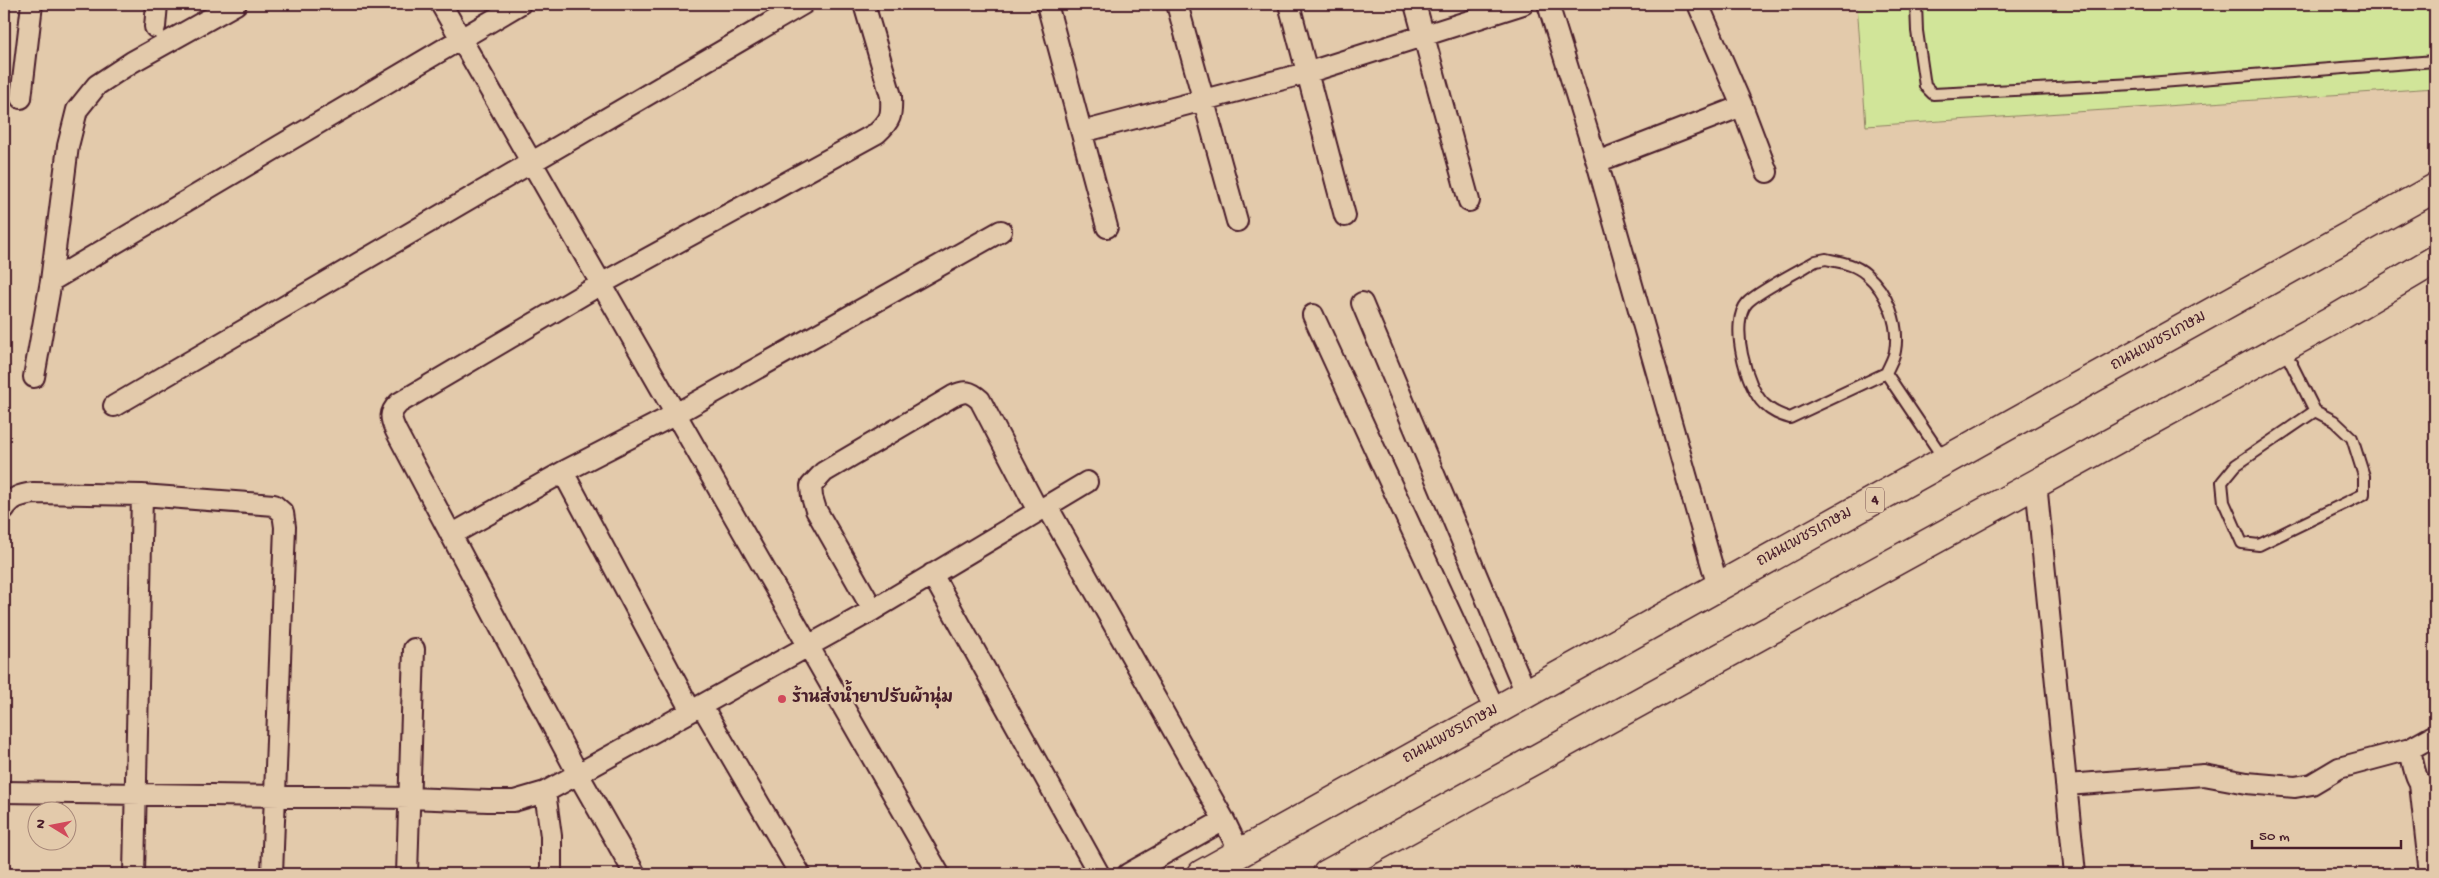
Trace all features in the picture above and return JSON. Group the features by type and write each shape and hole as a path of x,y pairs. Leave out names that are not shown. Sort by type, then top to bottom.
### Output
{"main road":[{"name":"ถนนเพชรเกษม","path":"1202,874 1315,813 1495,710 2435,188"},
{"path":"1335,870 2284,348 2435,260"}],"street":[{"path":"21,98 32,4"},
{"path":"155,28 157,4"},
{"path":"34,377 51,281 68,146 76,110 97,85 132,62 236,4"},
{"path":"440,4 674,415 809,645 904,816 939,874"},
{"path":"51,281 520,4"},
{"path":"114,406 803,4"},
{"path":"635,874 578,774 451,536 390,420 391,412 399,403 601,284 877,133 889,122 892,111 890,96 864,4"},
{"path":"1047,4 1107,227"},
{"path":"1177,4 1237,222"},
{"path":"1289,4 1345,216"},
{"path":"1415,4 1469,201"},
{"path":"1082,132 1306,73 1523,4"},
{"path":"1548,4 1597,162 1718,587"},
{"path":"1698,4 1742,106 1767,172"},
{"path":"1597,162 1742,106"},
{"path":"451,536 563,472 674,415 1001,231"},
{"path":"1362,303 1526,693"},
{"path":"1313,314 1495,710"},
{"path":"873,610 816,510 812,486 824,472 953,396 963,391 972,392 980,400 1224,820 1240,853"},
{"path":"563,472 697,708 800,874"},
{"path":"4,792 514,800 545,792 873,610 1087,482"},
{"path":"2036,483 2075,874"},
{"path":"4,509 9,501 19,495 34,493 142,495 274,505 283,513 285,527 272,874"},
{"path":"134,874 138,794 142,495"},
{"path":"932,574 1099,874"},
{"path":"407,874 414,649"},
{"path":"2066,785 2204,776 2247,783 2295,787 2312,784 2339,768 2410,748 2435,735"},
{"path":"2410,748 2416,777 2428,786 2430,874"},
{"path":"545,792 551,836 551,874"},
{"path":"1128,874 1224,820"}],"lane":[{"path":"1916,4 1917,31 1925,86 1933,94 2135,84 2435,61"},
{"path":"1826,259 1842,262 1865,273 1878,287 1891,311 1896,332 1895,353 1886,373 1790,418 1776,414 1762,403 1742,360 1740,315 1748,302 1816,260 1826,259"},
{"path":"2284,348 2315,411 2334,421 2352,438 2364,476 2364,494 2259,545 2242,542 2224,502 2222,482 2236,466 2315,411"},
{"path":"1886,373 1945,461"}],"green space":[{"path":"1857,4 2435,4 2435,88 1866,126"}],"place":[{"name":"ร้านส่งน้ำยาปรับผ้านุ่ม","path":"782,699"}]}
